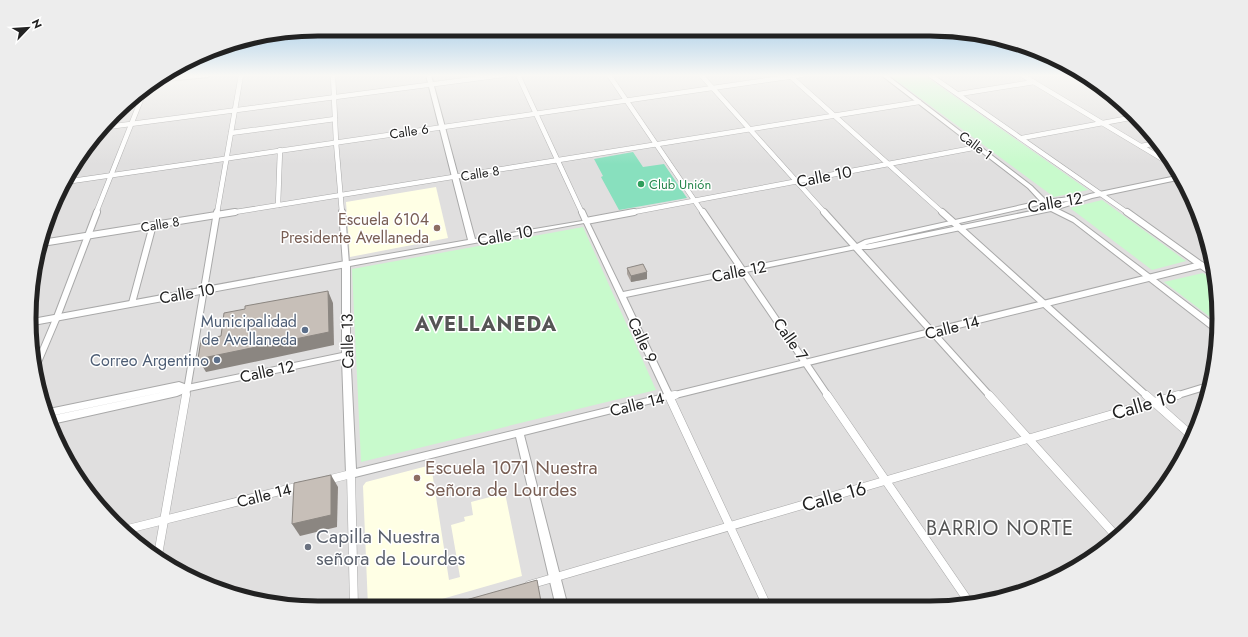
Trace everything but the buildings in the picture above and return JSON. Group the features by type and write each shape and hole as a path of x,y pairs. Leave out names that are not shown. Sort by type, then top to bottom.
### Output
{"street":[{"path":"39,359 57,317 138,105"},
{"path":"159,551 236,105"},
{"path":"111,127 275,105"},
{"name":"Calle 13","path":"334,105 346,264 346,355 354,601"},
{"path":"436,105 472,242"},
{"name":"Calle 9","path":"532,105 766,601"},
{"name":"Calle 6","path":"72,181 594,105"},
{"name":"Calle 7","path":"630,105 967,599"},
{"path":"729,105 1113,533"},
{"path":"823,105 1188,432"},
{"name":"Calle 8","path":"47,242 901,105"},
{"name":"Calle 1","path":"923,105 1030,187 1051,205 1076,221"},
{"path":"974,105 1208,270"},
{"path":"1072,105 1162,159"},
{"path":"231,133 335,118"},
{"path":"1022,138 1128,118"},
{"path":"1141,146 1152,144"},
{"name":"Calle 10","path":"36,321 586,221 978,147"},
{"path":"278,205 280,150"},
{"path":"1090,196 1175,179"},
{"name":"Calle 1","path":"1030,187 1044,202 1051,205"},
{"name":"Calle 12","path":"958,225 1090,196"},
{"name":"Calle 12","path":"1051,205 1059,206 1090,196"},
{"name":"Calle 12","path":"621,295 856,247 870,247 1044,202"},
{"name":"Calle 1","path":"1059,206 1076,221 1212,325"},
{"path":"132,303 153,225"},
{"name":"Calle 14","path":"130,529 1201,265"},
{"name":"Calle 12","path":"55,419 177,393 187,388 346,355"},
{"name":"Calle 12","path":"52,412 179,385 187,388"},
{"name":"Calle 16","path":"524,587 1204,386"},
{"path":"519,432 560,601"}],"shaded area":[{"path":"134,105 1114,105 1142,132 1154,147 1174,177 1183,194 1197,228 1207,263 1210,282 1212,318 1210,355 1207,374 1197,409 1183,443 1174,460 1142,505 1116,531 1071,563 1054,572 1020,586 985,596 966,599 930,601 318,601 282,599 263,596 228,586 194,572 177,563 132,531 106,505 74,460 65,443 51,409 41,374 38,355 36,318 38,282 41,263 51,228 65,194 74,177 94,147"},
{"path":"436,187 448,238 350,257 346,202"},
{"path":"431,465 449,580 460,577 451,525 465,521 464,517 473,515 471,502 505,493 522,576 435,601 368,601 363,486 366,482"}],"green space":[{"path":"929,105 966,105 1088,190 1054,197"},
{"name":"Club Unión","path":"633,152 643,167 664,164 687,198 619,210 601,177 603,176 594,159"},
{"path":"1102,200 1186,261 1152,270 1070,208"},
{"path":"583,227 656,390 361,462 352,269"},
{"path":"1203,273 1209,277 1212,318 1164,282"}],"place":[{"name":"Club Unión","path":"641,184"},
{"name":"Escuela 6104 Presidente Avellaneda","path":"437,228"},
{"name":"Municipalidad de Avellaneda","path":"305,330"},
{"name":"Correo Argentino","path":"217,360"},
{"name":"Escuela 1071 Nuestra Señora de Lourdes","path":"417,478"},
{"name":"Capilla Nuestra señora de Lourdes","path":"308,547"}],"district":[{"name":"AVELLANEDA","path":"486,324"},
{"name":"BARRIO NORTE","path":"1000,528"}]}
